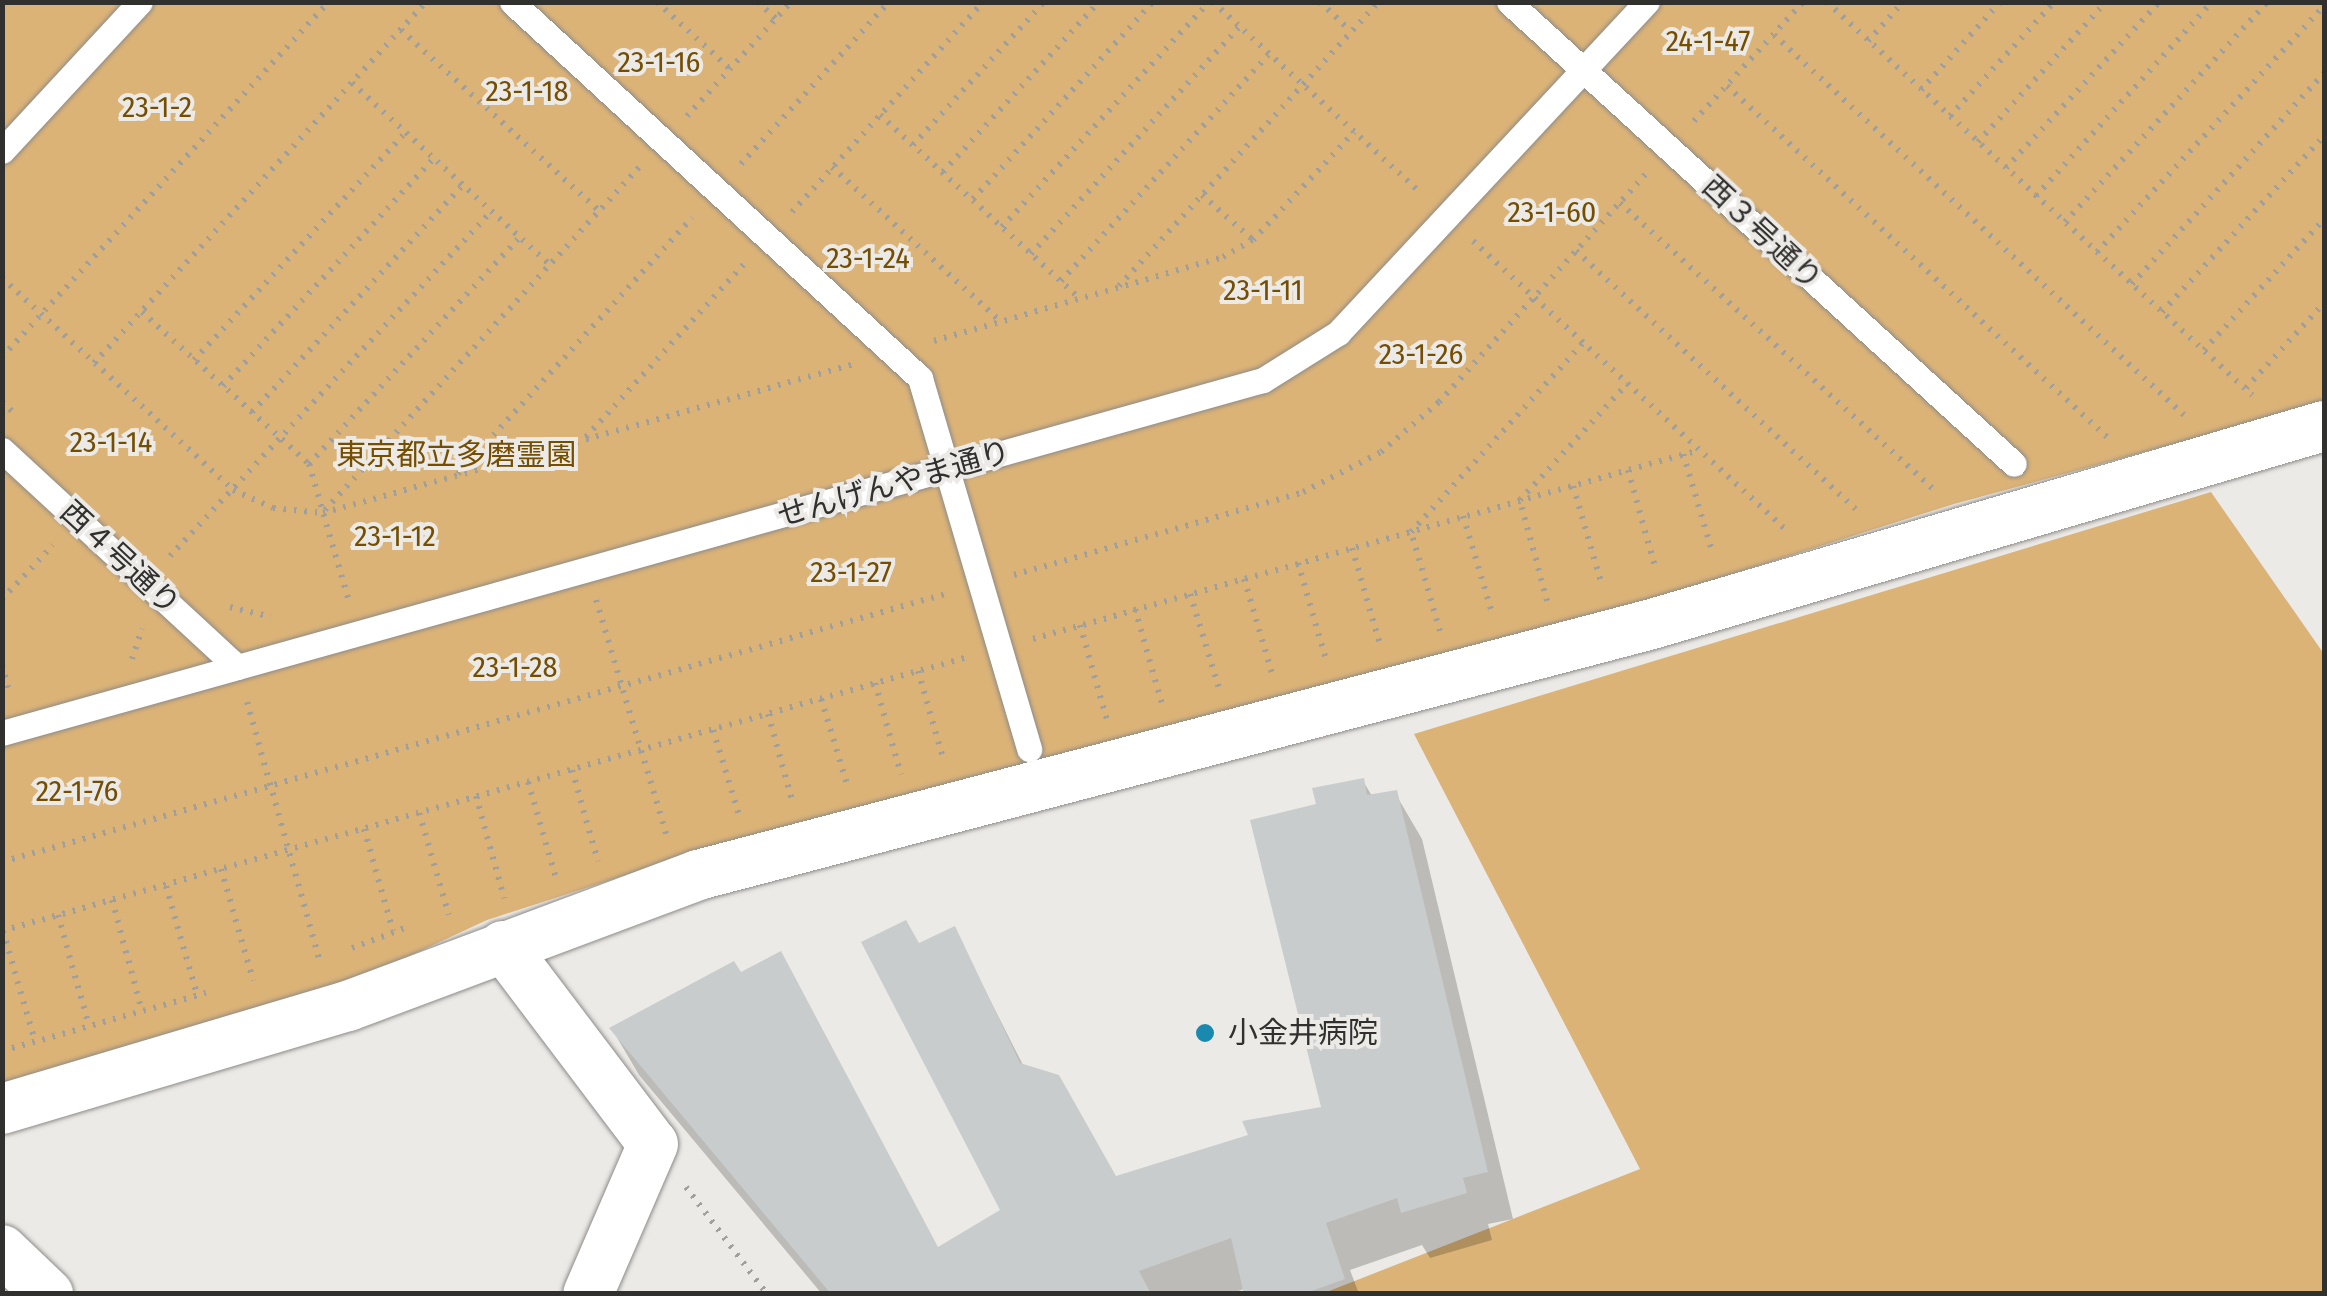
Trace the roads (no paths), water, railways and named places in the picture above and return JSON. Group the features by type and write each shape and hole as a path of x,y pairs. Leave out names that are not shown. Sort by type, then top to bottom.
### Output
{"street":[{"path":"2,1109 348,1006 504,923 1652,624 2324,426"},
{"path":"504,923 654,1144 588,1294"},
{"path":"2,1250 48,1294"}],"lane":[{"path":"2,151 140,2"},
{"path":"512,2 920,378 1029,749"},
{"name":"西３号通り","path":"1509,2 2014,464"},
{"name":"せんげんやま通り","path":"2,733 1263,380 1314,353 1647,2"},
{"name":"西４号通り","path":"2,450 237,667"}],"place":[{"name":"小金井病院","path":"1205,1033"}],"park label":[{"name":"24-1-47","path":"1708,41"},
{"name":"23-1-16","path":"659,62"},
{"name":"23-1-18","path":"527,91"},
{"name":"23-1-2","path":"157,107"},
{"name":"23-1-60","path":"1552,212"},
{"name":"23-1-24","path":"868,258"},
{"name":"23-1-11","path":"1263,290"},
{"name":"23-1-26","path":"1421,354"},
{"name":"23-1-14","path":"111,442"},
{"name":"東京都立多磨霊園","path":"456,455"},
{"name":"23-1-12","path":"395,536"},
{"name":"23-1-27","path":"851,572"},
{"name":"23-1-28","path":"515,667"},
{"name":"22-1-76","path":"77,791"}]}
